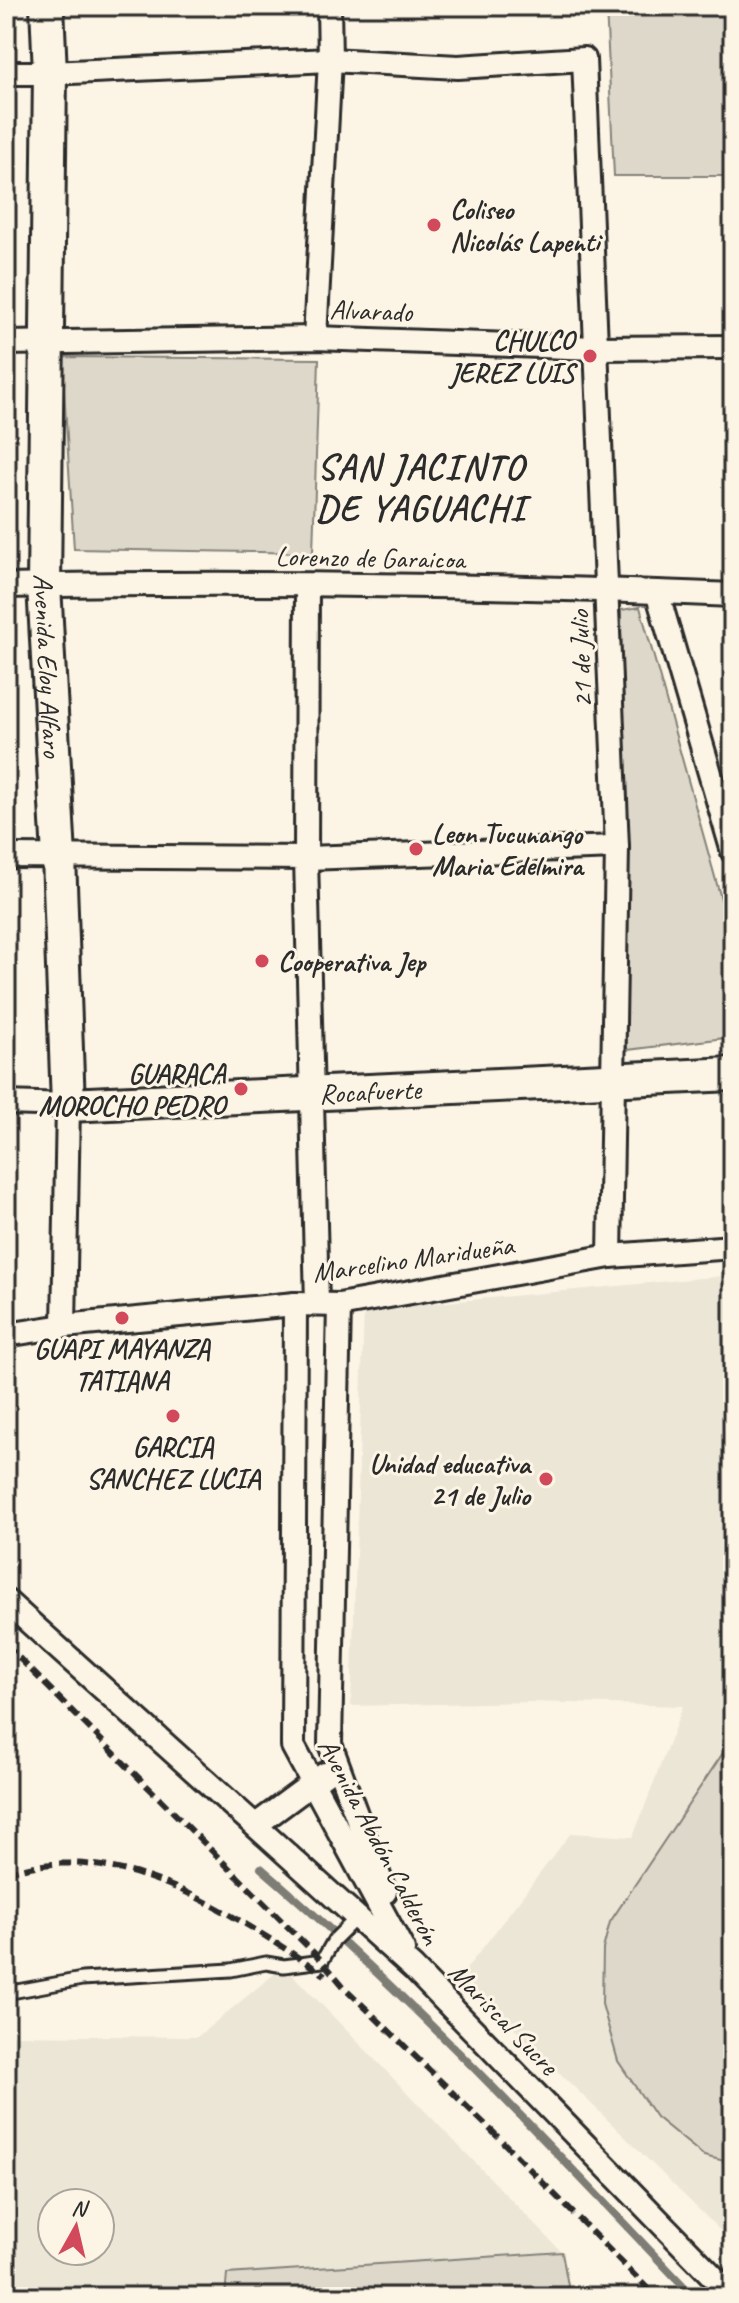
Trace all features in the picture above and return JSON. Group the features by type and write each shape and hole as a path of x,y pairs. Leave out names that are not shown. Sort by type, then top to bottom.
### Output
{"street":[{"name":"Avenida Eloy Alfaro","path":"47,6 50,73 44,585 59,857 68,1105 64,1326"},
{"path":"315,338 330,60 329,6"},
{"name":"21 de Julio","path":"330,60 458,67 584,59 617,847 610,1256"},
{"path":"6,73 330,60"},
{"name":"Alvarado","path":"6,343 315,338 596,348 733,347"},
{"name":"Lorenzo de Garaicoa","path":"6,586 307,586 733,595"},
{"name":"Avenida Abdón Calderón","path":"307,586 306,858 330,1744 413,1968"},
{"path":"657,592 733,852"},
{"path":"6,856 306,858 617,847"},
{"name":"Rocafuerte","path":"6,1103 68,1105 313,1096 733,1074"},
{"name":"Marcelino Maridueña","path":"6,1335 64,1326 317,1304 610,1256 733,1247"},
{"name":"Avenida Abdón Calderón","path":"317,1304 293,1746 413,1968"},
{"name":"Mariscal Sucre","path":"6,1601 413,1968 733,2297"},
{"path":"256,1825 337,1764"}],"lane":[{"path":"6,1993 82,1979 322,1961 334,1940 358,1916"}],"shaded area":[{"path":"606,6 733,6 733,176 614,176"},
{"path":"62,357 319,359 313,553 74,549"},
{"path":"640,607 733,942 733,1037 627,1050 621,610"},
{"name":"Unidad educativa 21 de Julio","path":"733,1275 733,2243 461,1976 571,1833 633,1837 683,1706 532,1702 351,1706 364,1310"},
{"path":"733,1738 733,2163 704,2156 656,2117 618,2061 602,2004 603,1949 610,1922"},
{"path":"284,1966 562,2252 227,2274 225,2297 6,2297 6,2035 197,2037"},
{"path":"562,2252 570,2297 225,2297 227,2274"}],"waterway":[{"path":"261,1868 429,2023 694,2297"}],"railway":[{"path":"6,1645 656,2297"},
{"path":"6,1873 49,1864 92,1865 134,1873 214,1906 325,1975"}],"place":[{"name":"Coliseo Nicolás Lapenti","path":"434,225"},
{"name":"CHULCO JEREZ LUIS","path":"590,356"},
{"name":"Leon Tucunango Maria Edelmira","path":"416,849"},
{"name":"Cooperativa Jep","path":"262,961"},
{"name":"GUARACA MOROCHO PEDRO","path":"241,1089"},
{"name":"GUAPI MAYANZA TATIANA","path":"122,1318"},
{"name":"GARCIA SANCHEZ LUCIA","path":"173,1416"},
{"name":"Unidad educativa 21 de Julio","path":"546,1479"}],"district":[{"name":"SAN JACINTO DE YAGUACHI","path":"421,486"}]}
